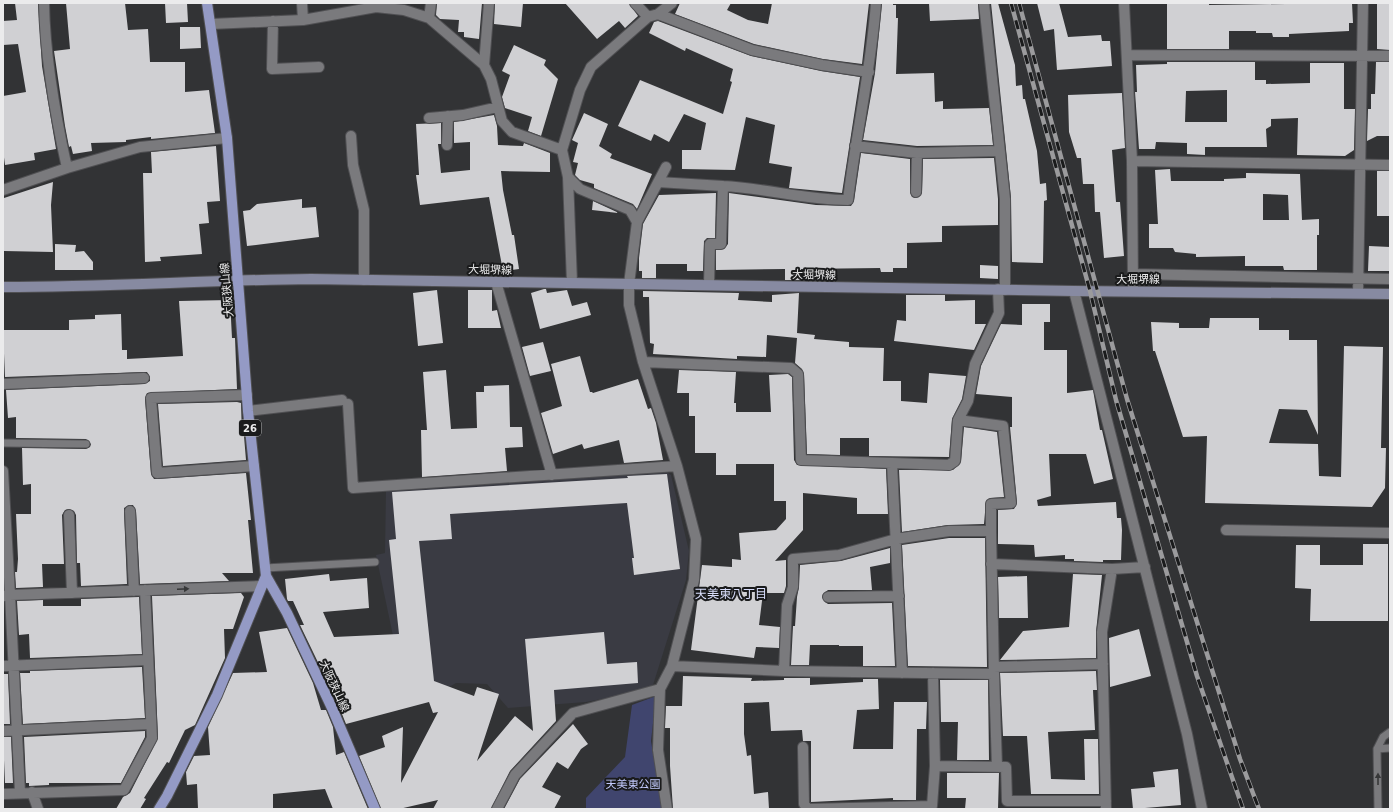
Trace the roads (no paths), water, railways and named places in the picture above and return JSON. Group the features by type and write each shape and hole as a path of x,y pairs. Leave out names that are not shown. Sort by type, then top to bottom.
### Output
{"main road":[{"name":"大阪狭山線","path":"207,3 227,138 248,411 265,572 287,613 332,708 375,809"},
{"name":"大堀堺線","path":"3,287 53,288 238,280 364,280 1074,291 1390,294"},
{"path":"159,809 217,695 261,586 265,572"}],"street":[{"path":"44,3 45,37 58,131 67,168"},
{"path":"302,3 303,20"},
{"path":"429,18 431,3"},
{"path":"484,64 489,3"},
{"path":"635,3 653,16 752,50 822,65 869,72"},
{"path":"572,283 568,177 562,150 580,90 592,67 653,16 672,3"},
{"path":"658,182 745,187 821,200 848,200 855,146 869,72 876,3"},
{"path":"643,362 791,368 798,374 801,460 949,465 955,461 958,420 968,401 975,364 998,313 1002,290 1004,199 984,3"},
{"path":"1124,3 1128,55 1132,161 1133,291"},
{"path":"1358,293 1363,3"},
{"path":"211,24 303,20 376,5 404,10 429,18 484,64 491,79 502,121 512,132 562,150"},
{"path":"273,21 272,69 319,67"},
{"path":"1128,55 1390,56"},
{"path":"429,118 463,115 498,107"},
{"path":"447,145 448,116"},
{"path":"351,136 353,164 364,210 364,280"},
{"path":"3,190 67,168 140,147 227,138"},
{"path":"855,146 917,153 999,151"},
{"path":"916,192 917,153"},
{"path":"1132,161 1390,165"},
{"path":"666,167 637,222 629,284 629,304 643,362 677,466 696,539 694,580 672,666 660,689 658,750 667,809"},
{"path":"568,177 580,189 630,210 637,222"},
{"path":"709,285 710,244 721,244 723,186"},
{"path":"1133,274 1390,278"},
{"path":"496,282 552,475"},
{"path":"1074,291 1187,734 1202,809"},
{"path":"3,384 144,378"},
{"path":"247,395 152,398 157,472 254,466"},
{"path":"248,411 345,402 353,488 677,466"},
{"path":"958,420 1003,426 1011,503 991,504 991,564 997,766"},
{"path":"892,463 902,673"},
{"path":"3,476 8,665 16,730 20,792"},
{"path":"130,511 134,591"},
{"path":"69,515 72,593"},
{"path":"1226,530 1390,533"},
{"path":"784,671 788,605 793,586 793,559 840,555 896,538 949,531 991,531"},
{"path":"991,564 1112,568 1145,567"},
{"path":"935,766 997,766 1007,768 1006,801 1106,805 1102,632 1112,568"},
{"path":"7,596 261,586"},
{"path":"3,794 20,792 124,790 152,738 144,590"},
{"path":"828,597 899,596"},
{"path":"8,665 148,660"},
{"path":"672,666 784,671 933,673 1103,664"},
{"path":"803,747 804,804 808,809 932,806 935,766 933,673"},
{"path":"497,809 515,775 574,713 660,689"},
{"path":"3,731 151,724"},
{"path":"32,792 38,809"}],"lane":[{"path":"3,443 86,444"},
{"path":"265,572 375,562"},
{"path":"1378,809 1378,749 1383,737 1390,732"},
{"path":"1378,749 1390,748"}],"railway":[{"path":"1011,3 1090,291 1116,400 1197,676 1243,809"},
{"path":"1019,3 1127,399 1240,759 1259,809"}],"district":[{"name":"天美東八丁目","path":"731,594"}],"park label":[{"name":"天美東公園","path":"633,784"}]}
